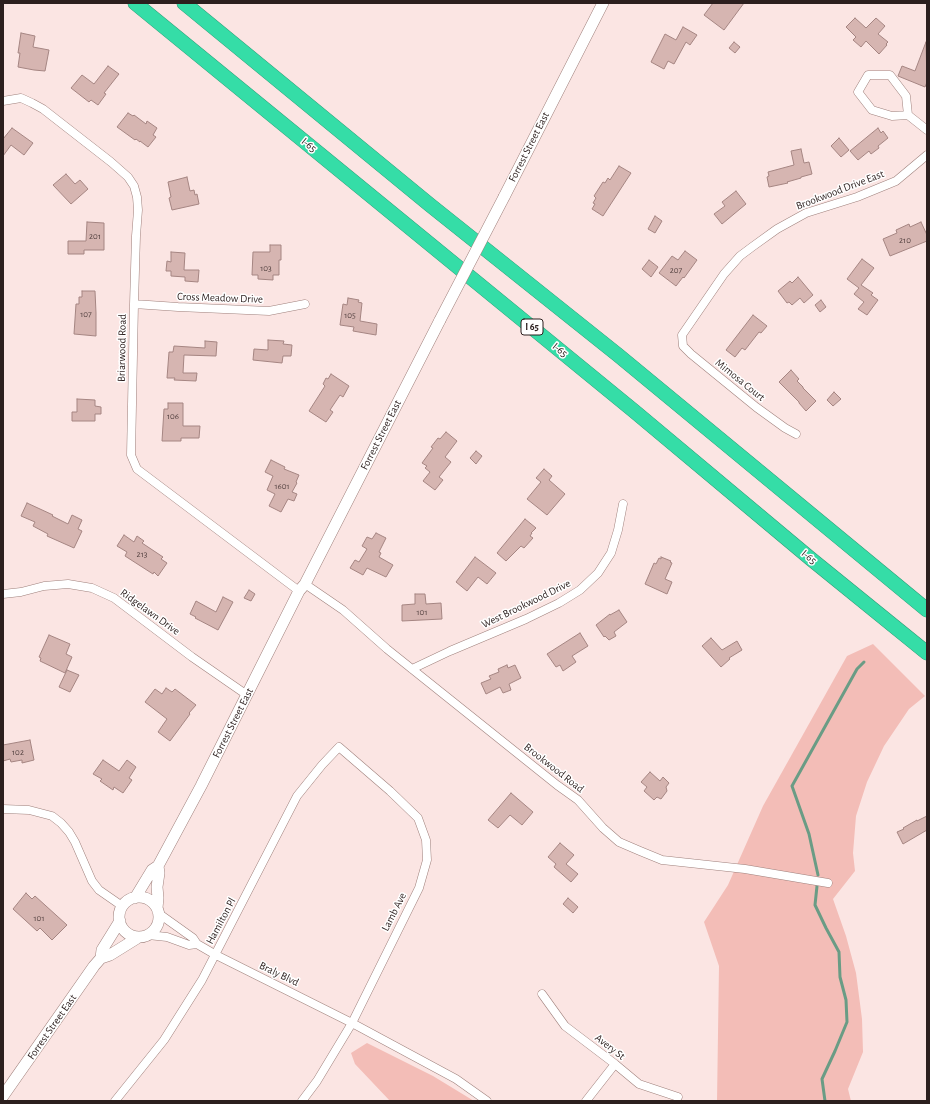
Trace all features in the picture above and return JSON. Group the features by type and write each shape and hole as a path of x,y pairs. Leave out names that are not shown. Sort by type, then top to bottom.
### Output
{"highway":[{"name":"I-65","path":"135,3 927,653"},
{"path":"184,3 436,210 618,355 927,610"}],"street":[{"name":"Forrest Street East","path":"135,898 152,870 158,866 603,3"},
{"path":"908,115 906,96 890,75 868,75 858,92 872,110 892,116 908,115 927,130"},
{"name":"Briarwood Road","path":"3,101 21,98 43,109 128,177 134,186 138,210 134,304 132,456 137,468 302,588"},
{"name":"Brookwood Drive East","path":"682,335 724,274 740,256 764,238 806,213 857,196 896,180 927,155"},
{"name":"Cross Meadow Drive","path":"134,304 269,311 305,304"},
{"name":"Mimosa Court","path":"682,335 683,346 691,354 756,407 796,434"},
{"name":"West Brookwood Drive","path":"412,669 450,651 526,619 580,590 598,573 611,553 618,530 623,504"},
{"name":"Ridgelawn Drive","path":"3,594 21,592 44,586 68,584 92,588 114,598 192,657 247,695"},
{"name":"Brookwood Road","path":"302,588 343,610 387,649 557,785 578,800 603,828 619,842 662,860 745,869 828,883"},
{"name":"Hamilton Pl","path":"115,1101 164,1040 202,980 298,796 322,765 339,747"},
{"name":"Lamb Ave","path":"302,1101 317,1081 352,1023 419,888 427,860 426,840 418,818 390,791 339,747"},
{"path":"3,809 29,810 52,816 61,823 75,842 92,881 99,890 122,906"},
{"name":"Forrest Street East","path":"158,866 158,911"},
{"path":"135,898 145,898 150,901 158,911 193,938 197,944 189,945 167,937 133,936 128,934 121,926 120,911 122,906 135,898"},
{"path":"143,936 155,928 158,924 158,911"},
{"name":"Forrest Street East","path":"101,958 102,950 120,921"},
{"name":"Forrest Street East","path":"3,1096 101,958 110,955 143,936"},
{"name":"Braly Blvd","path":"197,944 352,1023 456,1079 486,1101"},
{"name":"Avery St","path":"542,994 565,1026 616,1064 639,1084 678,1097"},
{"path":"586,1101 616,1064"}],"shaded area":[{"path":"873,644 925,696 909,709 884,746 867,782 856,816 853,853 855,871 833,899 846,936 856,973 862,1019 863,1052 848,1089 851,1101 717,1101 719,966 704,922 728,885 763,806 847,656"},
{"path":"367,1043 433,1076 474,1101 390,1101 355,1064 351,1053"}],"building":[{"path":"713,3 744,3 724,30 704,15"},
{"path":"855,18 866,28 876,18 885,26 878,34 888,42 879,54 866,41 861,47 853,40 856,37 846,27"},
{"path":"683,27 697,35 690,45 686,42 674,64 668,61 664,69 651,62 665,34 676,40"},
{"path":"21,33 35,36 33,47 49,50 45,71 18,67 20,53 18,53"},
{"path":"734,42 740,47 735,53 729,48"},
{"path":"926,42 927,82 925,87 898,76 902,66 915,71"},
{"path":"108,66 119,74 104,93 106,94 98,105 91,100 89,102 71,88 82,75 94,84"},
{"path":"128,113 133,116 134,115 146,124 147,121 157,128 153,135 156,137 148,147 117,127"},
{"path":"12,128 33,143 24,155 11,145 3,156 3,139"},
{"path":"878,128 881,133 883,131 888,138 871,154 869,151 858,160 850,151"},
{"path":"839,138 849,150 841,157 831,146"},
{"path":"801,149 804,163 809,162 812,174 787,182 788,183 769,187 767,177 769,176 768,172 794,165 791,151"},
{"path":"619,166 631,173 603,216 592,209 596,198 594,196 603,182 605,183 608,178 610,180"},
{"path":"66,174 75,184 80,180 88,189 71,204 53,185"},
{"path":"187,177 190,191 194,190 195,195 197,194 199,204 172,210 169,198 171,197 168,182"},
{"path":"736,191 746,204 722,224 714,214 725,206 722,202"},
{"path":"655,216 662,221 655,233 648,229"},
{"path":"87,222 104,223 104,250 84,250 84,254 68,254 68,241 86,241"},
{"path":"921,222 927,235 927,241 890,256 883,239 897,233 896,230 909,224 910,227"},
{"path":"270,245 281,245 279,275 273,275 273,280 258,279 258,275 252,275 253,252 270,252"},
{"path":"685,251 697,260 676,286 659,273 672,256 678,260"},
{"path":"171,252 185,253 184,270 199,270 198,282 185,281 185,277 171,276 171,271 166,271 167,261 171,262"},
{"path":"862,259 874,268 861,285 873,293 871,295 878,300 867,315 858,309 864,302 854,294 859,288 847,279"},
{"path":"649,260 658,267 651,277 642,269"},
{"path":"798,277 813,295 804,303 800,298 792,305 789,302 787,303 778,291 790,281 792,283"},
{"path":"82,291 95,291 96,336 74,334 76,304 79,304 79,297 82,297"},
{"path":"348,298 359,300 358,302 362,303 360,321 377,324 376,335 353,331 354,327 340,325 343,304 347,305"},
{"path":"821,300 826,307 820,312 815,305"},
{"path":"753,315 767,326 761,333 759,332 745,350 742,348 735,357 726,350"},
{"path":"268,340 284,341 283,344 292,345 291,356 283,356 282,363 253,360 254,349 268,350"},
{"path":"205,341 217,342 216,356 184,355 183,373 197,373 196,381 174,380 175,378 167,378 169,352 173,352 174,346 205,348"},
{"path":"791,370 799,379 797,381 816,401 806,411 779,382"},
{"path":"331,374 349,386 343,397 340,395 330,410 333,412 326,422 309,411 325,386 323,384 326,378 328,379"},
{"path":"834,392 841,399 833,406 827,400"},
{"path":"77,399 95,400 95,406 101,407 101,414 95,414 95,421 72,421 72,412 77,412"},
{"path":"168,403 183,403 183,426 200,426 199,438 181,438 181,441 162,441 164,409 168,409"},
{"path":"446,432 457,441 445,457 451,462 439,477 443,480 435,490 423,481 430,472 425,468 427,466 422,463 433,448 431,447 438,438 440,439"},
{"path":"476,451 482,456 476,464 470,458"},
{"path":"271,460 285,467 284,469 299,475 292,492 297,494 294,501 288,499 281,512 269,506 275,494 267,490 273,476 265,472"},
{"path":"544,469 552,476 549,480 565,494 547,515 527,499 541,482 536,478"},
{"path":"27,503 68,524 72,515 82,520 78,529 82,531 74,548 47,536 48,534 33,526 35,522 21,516"},
{"path":"525,519 536,528 530,536 533,538 524,548 521,546 506,561 497,553"},
{"path":"376,533 386,538 379,552 381,553 379,557 393,565 386,577 367,568 363,575 350,568 355,560 359,562 367,549 362,546 367,537 372,539"},
{"path":"124,535 134,542 137,536 144,541 142,543 163,557 161,559 167,563 158,576 154,572 153,574 125,556 127,552 117,546"},
{"path":"475,557 496,573 487,584 478,577 467,591 456,582"},
{"path":"661,557 671,561 670,562 672,563 665,579 672,582 667,594 645,584 654,563 656,564"},
{"path":"249,590 255,594 251,601 244,598"},
{"path":"415,594 425,594 426,604 441,603 442,619 402,621 402,605 415,604"},
{"path":"223,597 233,602 218,630 190,614 196,601 216,612"},
{"path":"619,610 627,622 614,632 616,636 609,640 605,636 604,637 596,625 610,614"},
{"path":"580,633 588,646 572,656 576,662 563,671 560,665 556,667 547,654"},
{"path":"49,635 70,644 66,654 72,657 65,673 40,661 41,658 39,657"},
{"path":"711,638 722,650 737,641 742,650 729,658 730,659 721,667 702,646"},
{"path":"507,665 508,668 515,665 521,678 509,684 511,690 503,693 500,687 486,694 481,683 491,679 489,676 499,672 498,669"},
{"path":"67,670 79,675 70,692 59,687"},
{"path":"166,688 172,692 175,689 196,705 170,741 158,732 167,719 145,702 155,689 162,694"},
{"path":"30,740 34,760 22,763 22,760 11,762 10,759 3,761 3,745"},
{"path":"103,760 119,771 127,760 136,767 129,778 132,780 123,793 114,787 113,790 100,781 102,779 93,774"},
{"path":"650,772 660,781 663,777 669,783 666,787 667,791 661,799 657,797 654,800 644,791 647,787 641,782"},
{"path":"511,793 533,812 522,825 510,815 498,828 488,820"},
{"path":"927,816 927,830 903,844 897,832"},
{"path":"560,843 574,855 566,864 578,874 571,882 554,867 556,864 548,857"},
{"path":"26,893 32,899 35,896 67,925 52,940 40,928 37,931 13,909"},
{"path":"568,898 578,907 573,913 563,904"}],"waterway":[{"path":"818,875 809,834 792,786 857,669 864,662"},
{"path":"817,886 815,905 839,952 840,977 846,1000 847,1022 822,1079 825,1101"}]}
